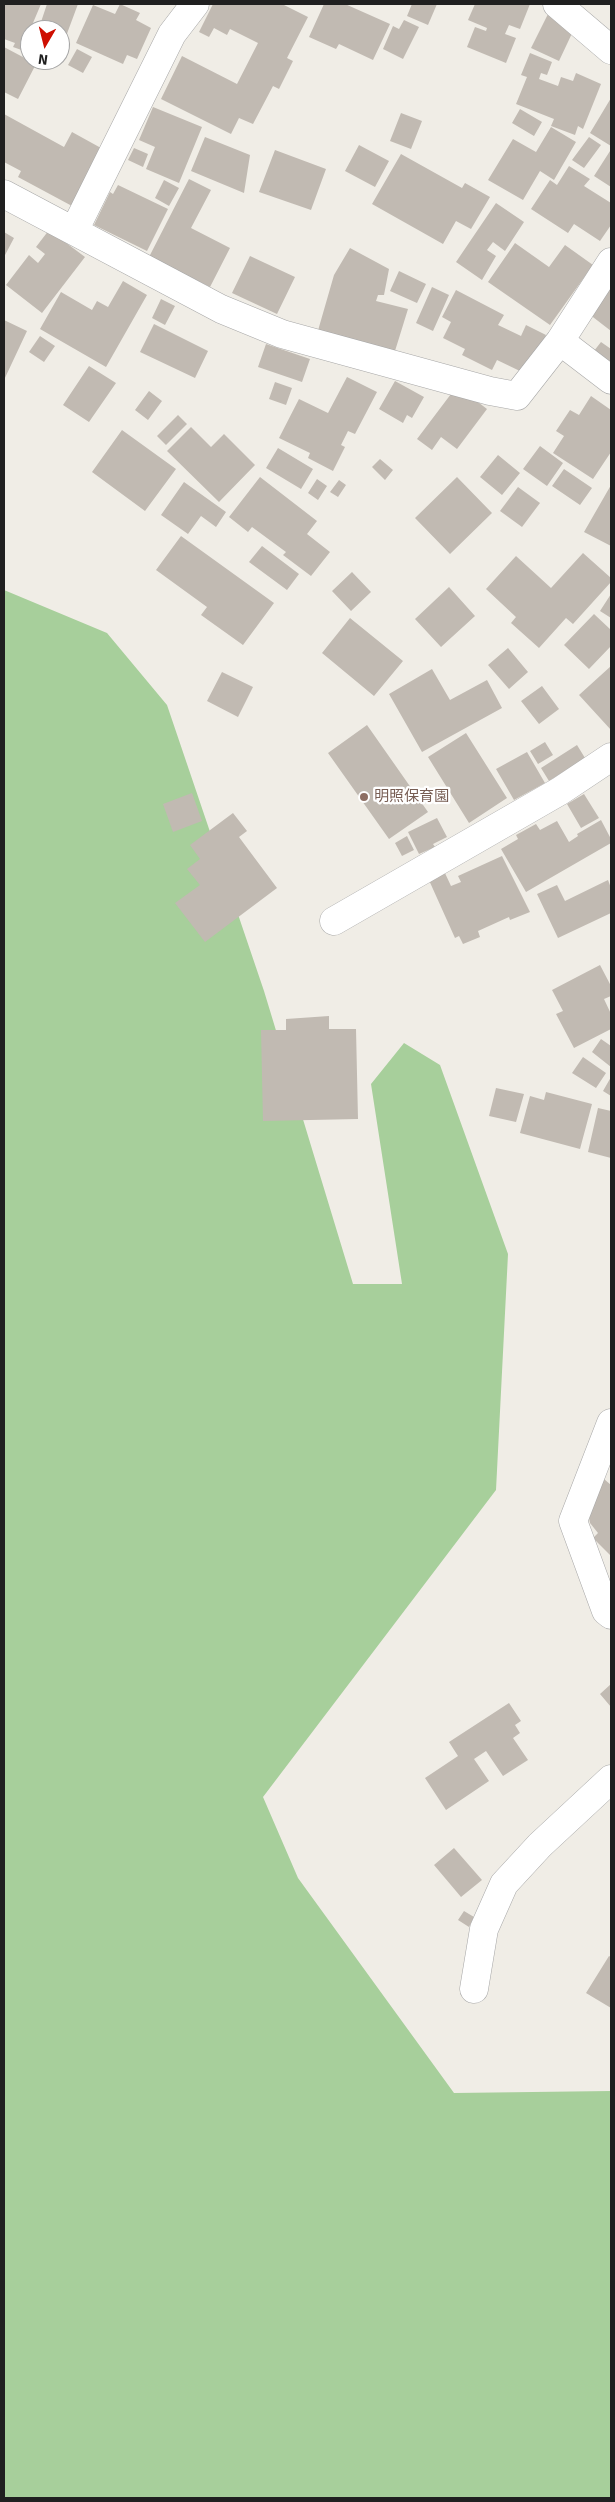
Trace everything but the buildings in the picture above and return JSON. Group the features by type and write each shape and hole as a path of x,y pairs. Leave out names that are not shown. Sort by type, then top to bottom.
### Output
{"street":[{"path":"74,231 172,34 195,4"},
{"path":"558,4 611,50"},
{"path":"4,194 221,309 282,334 490,392 517,396 560,341 611,262"},
{"path":"560,341 611,380"},
{"path":"334,921 560,791 611,757"},
{"path":"611,1423 573,1521 606,1611 611,1615"},
{"path":"474,1989 484,1929 504,1884 540,1845 611,1779"}],"green space":[{"path":"4,590 107,633 167,705 264,991 353,1284 402,1284 371,1084 404,1043 440,1065 508,1254 496,1490 263,1797 298,1878 454,2093 611,2091 611,2498 4,2498"}],"place":[{"name":"明照保育園","path":"364,797"}]}
